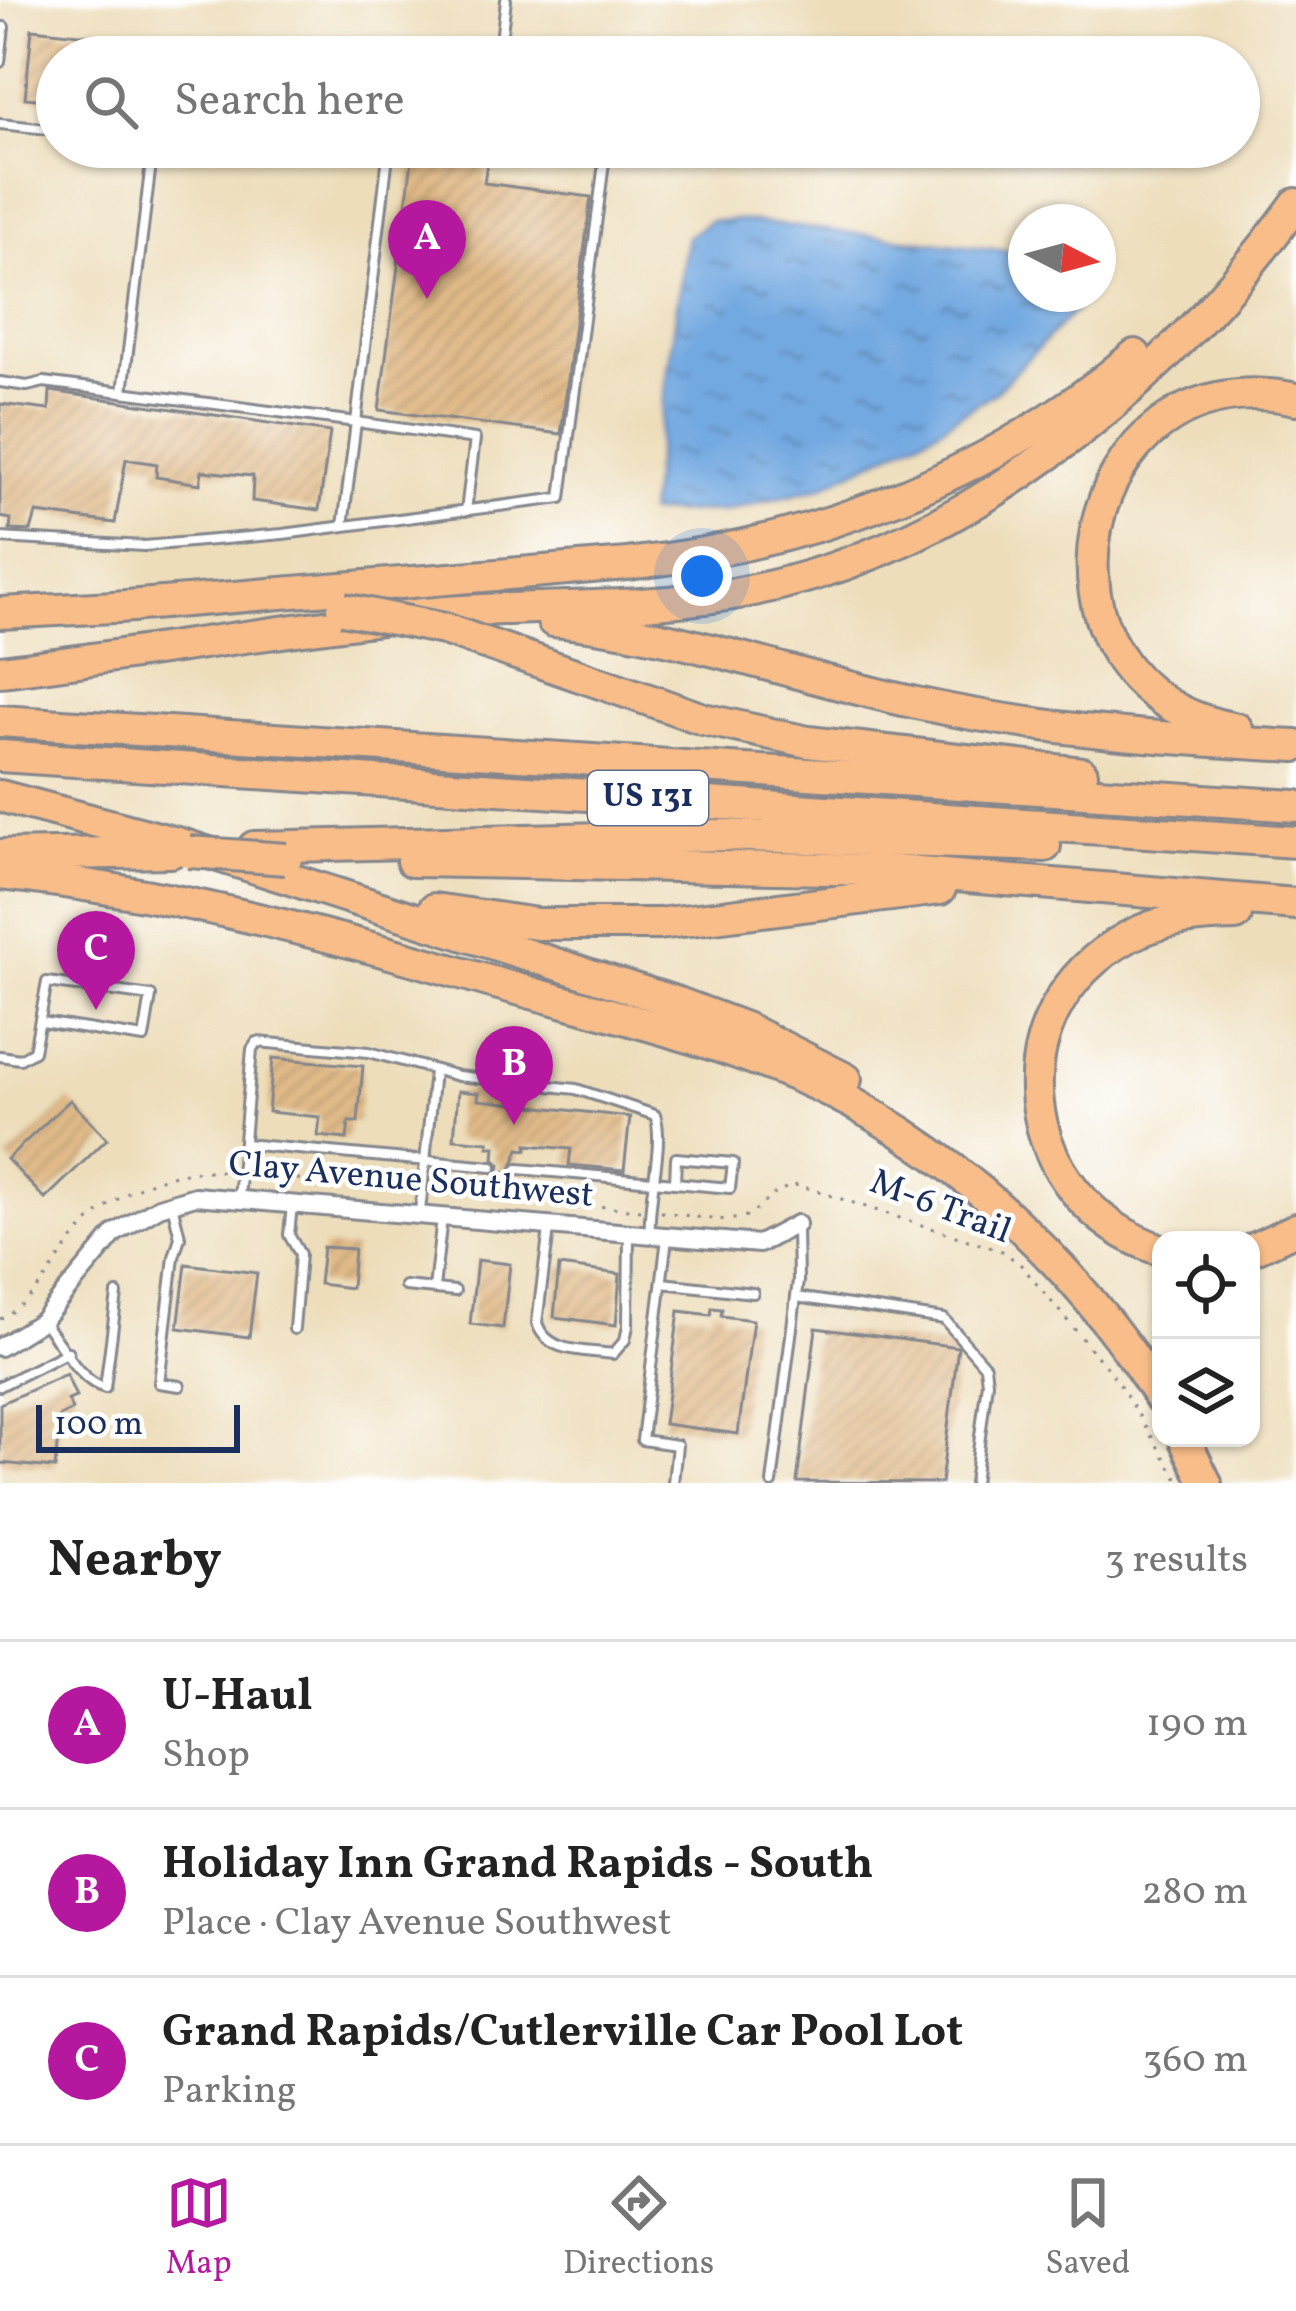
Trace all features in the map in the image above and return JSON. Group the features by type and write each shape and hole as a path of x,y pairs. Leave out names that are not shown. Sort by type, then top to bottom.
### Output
{"highway":[{"path":"115,607 685,558 853,516 971,465 1057,416 1157,337 1294,206"},
{"path":"0,671 346,616 710,597 800,579 889,548 976,501 1112,402 1229,291 1294,206"},
{"path":"1296,399 1248,395 1204,402 1154,431 1114,475 1099,506 1090,566 1105,632 1119,657 1150,691 1201,721 1296,742"},
{"path":"0,613 248,604 414,621 703,719 808,742 1296,803"},
{"path":"346,616 568,622 659,637 846,687 998,718 1091,732 1296,742"},
{"name":"US 131","path":"0,722 1296,803"},
{"name":"US 131","path":"0,756 1296,842"},
{"path":"0,796 417,905 537,924 658,924 916,890 1077,888"},
{"path":"0,855 721,836 1296,855"},
{"path":"187,848 286,859 860,869 1296,904"},
{"path":"187,848 682,1004 804,1056 906,1117 986,1180 1046,1238 1152,1386"},
{"path":"0,874 136,892 281,922 694,1040 800,1078 905,1136 957,1174 1006,1215 1111,1325"},
{"path":"1152,1246 1108,1226 1089,1210 1052,1158 1043,1136 1037,1077 1052,1016 1087,966 1133,934 1185,919 1296,915"},
{"path":"1260,1246 1296,1229"},
{"path":"1188,1447 1206,1483"}],"street":[{"name":"Clay Avenue Southwest","path":"0,1346 42,1321 115,1233 195,1196 759,1244 797,1224"}],"lane":[{"path":"502,36 506,0"},
{"path":"0,62 4,27"},
{"path":"0,124 36,128"},
{"path":"123,392 150,168"},
{"path":"343,526 386,168"},
{"path":"0,538 144,546 561,498 603,168"},
{"path":"0,382 27,386 44,382 475,440 466,511"},
{"path":"0,1057 28,1058 38,1043 47,982 151,996 144,1038 42,1022"},
{"path":"239,1199 252,1049 257,1042 369,1052 434,1071 576,1089 655,1115 660,1129 651,1181 662,1283 642,1440 677,1445 673,1483"},
{"path":"420,1215 434,1071"},
{"path":"244,1144 492,1167"},
{"path":"518,1169 651,1181 730,1188 733,1163 676,1158 674,1183"},
{"path":"172,1203 180,1243 174,1257 159,1383 180,1385"},
{"path":"292,1204 289,1235 300,1254 294,1329"},
{"path":"434,1288 442,1216"},
{"path":"772,1483 796,1297 797,1224"},
{"path":"550,1226 538,1323 542,1337 556,1346 613,1354 625,1340 628,1326 629,1233"},
{"path":"662,1283 753,1293"},
{"path":"405,1286 455,1291"},
{"path":"42,1321 85,1380 105,1388 117,1294"},
{"path":"796,1297 944,1319 985,1366 974,1483"},
{"path":"0,1386 68,1352"}],"path":[{"path":"246,1175 413,1190"},
{"name":"M-6 Trail","path":"656,1211 742,1217 776,1190 798,1185 1002,1251 1020,1264 1117,1380 1180,1483"},
{"path":"431,1191 639,1209"}],"water":[{"path":"710,221 1008,251 1008,312 1073,312 996,391 933,432 820,487 724,511 648,513 687,237"}],"building":[{"path":"32,29 99,36 36,36 36,99 25,98"},
{"path":"411,168 486,168 484,183 591,197 561,434 379,410"},
{"path":"50,391 330,432 319,510 252,501 253,476 202,471 200,484 156,477 157,464 126,459 115,523 36,513 31,531 10,530 11,519 0,517 0,404 49,410"},
{"path":"273,1058 363,1066 358,1122 349,1122 347,1139 318,1136 320,1117 268,1112"},
{"path":"458,1091 479,1093 478,1100 630,1117 624,1170 569,1165 571,1149 527,1145 527,1150 519,1149 510,1172 499,1171 495,1147 488,1147 489,1142 454,1139"},
{"path":"70,1100 107,1139 45,1199 7,1159"},
{"path":"323,1247 354,1249 351,1288 319,1284"},
{"path":"477,1260 510,1264 503,1328 470,1324"},
{"path":"186,1264 257,1273 249,1337 178,1328"},
{"path":"559,1266 620,1274 616,1325 554,1317"},
{"path":"712,1308 722,1309 721,1316 753,1320 738,1434 664,1424 679,1311 711,1315"},
{"path":"816,1328 958,1347 941,1483 797,1482"},
{"path":"66,1374 76,1397 68,1400 72,1410 60,1416 55,1468 0,1463 0,1404"}],"place":[{"name":"U-Haul","path":"427,299"},
{"name":"Grand Rapids/Cutlerville Car Pool Lot","path":"96,1010"},
{"name":"Holiday Inn Grand Rapids - South","path":"514,1125"}]}
